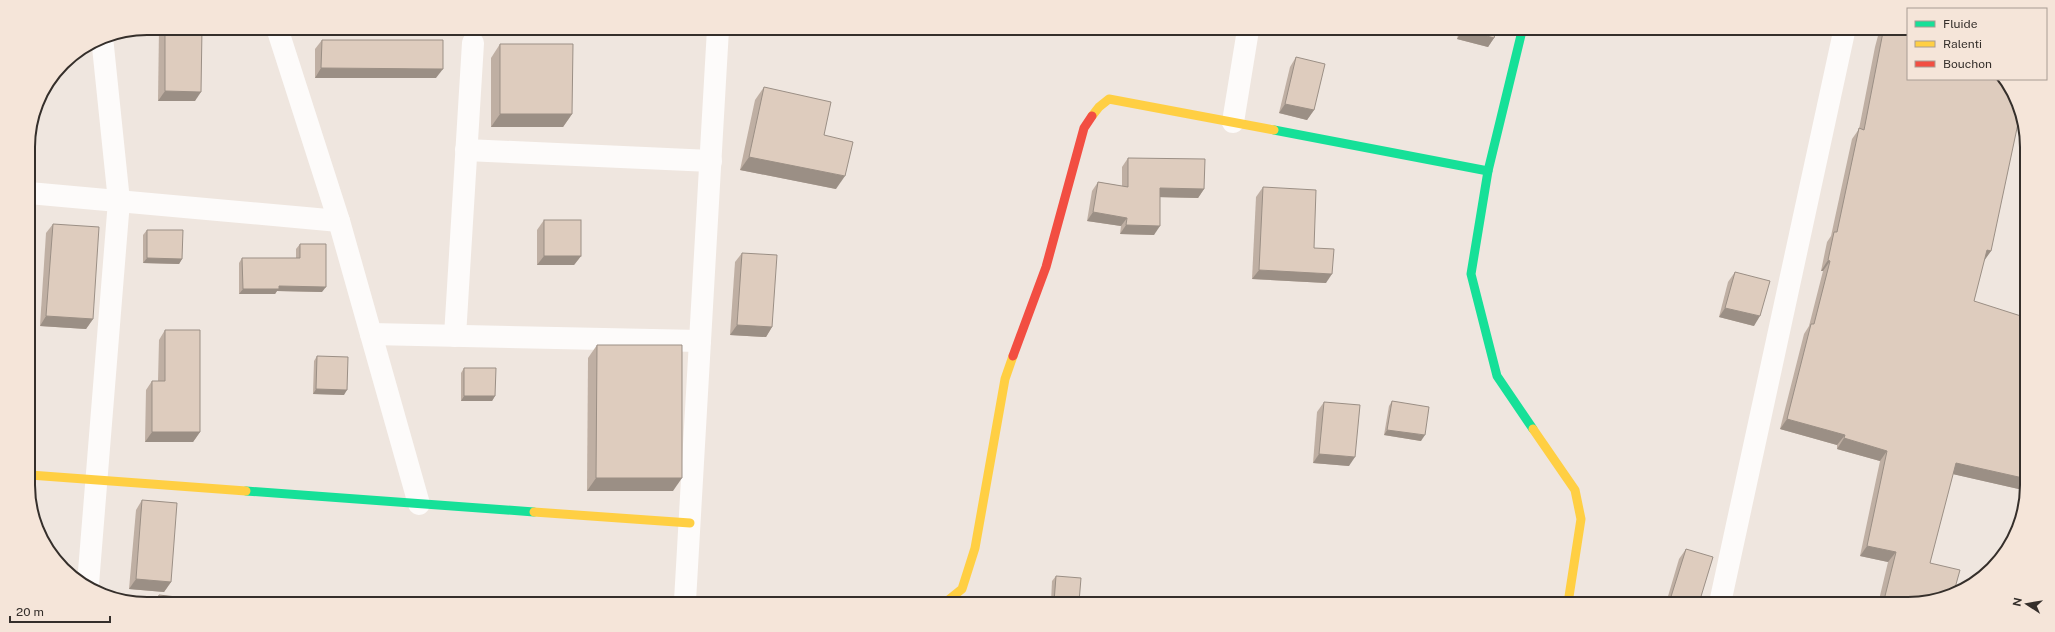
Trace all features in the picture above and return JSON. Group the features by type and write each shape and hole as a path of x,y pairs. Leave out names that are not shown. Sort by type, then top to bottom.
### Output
{"street":[{"path":"279,35 339,221 419,504"},
{"path":"685,597 718,35"},
{"path":"1232,122 1247,35"},
{"path":"1521,35 1488,171 1471,274 1497,376 1575,490 1581,520 1569,597"},
{"path":"1721,597 1843,35"},
{"path":"455,336 473,42"},
{"path":"88,580 119,201 103,45"},
{"path":"952,597 962,589 975,548 1005,379 1046,267 1084,128 1099,106 1109,99 1488,171"},
{"path":"466,150 711,162"},
{"path":"35,194 339,221"},
{"path":"371,334 700,341"},
{"path":"35,475 690,523"}],"building":[{"path":"165,35 202,35 201,92 165,91"},
{"path":"1483,35 1495,35 1494,38"},
{"path":"1882,35 1907,35 1907,80 1997,80 2008,98 2018,124 1991,251 1987,250 1974,301 2020,316 2020,477 1956,463 1930,563 1960,570 1956,586 1930,595 1915,597 1885,597 1896,552 1867,546 1887,451 1844,438 1845,435 1787,419 1811,324 1814,324 1830,261 1828,260 1834,232 1837,232 1859,128 1864,130"},
{"path":"322,40 443,40 443,69 321,68"},
{"path":"500,44 573,44 572,114 500,114"},
{"path":"1296,57 1325,64 1314,110 1285,104"},
{"path":"764,87 831,102 824,135 853,142 845,176 749,157"},
{"path":"1128,158 1205,159 1204,189 1160,188 1160,226 1126,225 1127,218 1093,212 1098,182 1128,187"},
{"path":"1263,187 1316,190 1314,248 1334,249 1332,274 1259,270"},
{"path":"544,220 581,220 581,256 544,256"},
{"path":"53,224 99,227 93,319 46,316"},
{"path":"147,230 183,230 182,259 147,258"},
{"path":"300,244 326,244 326,287 279,286 279,289 243,289 242,258 300,258"},
{"path":"742,253 777,255 772,327 737,325"},
{"path":"1735,272 1770,281 1760,316 1725,308"},
{"path":"165,330 200,330 200,432 152,432 152,381 165,381"},
{"path":"597,345 682,345 682,478 596,478"},
{"path":"317,356 348,357 347,390 316,389"},
{"path":"464,368 496,368 495,396 464,396"},
{"path":"1392,401 1429,407 1425,435 1387,430"},
{"path":"1324,402 1360,405 1355,457 1319,454"},
{"path":"142,500 177,503 171,582 136,579"},
{"path":"1686,549 1713,557 1701,597 1671,597"},
{"path":"1056,576 1081,578 1079,597 1054,597"},
{"path":"159,595 177,597 159,597"}],"traffic: fast":[{"path":"1521,35 1488,171 1471,274 1497,376 1533,429"},
{"path":"1274,130 1488,171"},
{"path":"246,491 534,512"}],"traffic: slow":[{"path":"1092,116 1099,107 1109,99 1274,130"},
{"path":"952,597 962,589 975,548 1005,379 1013,356"},
{"path":"1533,429 1575,490 1581,519 1569,597"},
{"path":"35,475 246,491"},
{"path":"534,512 690,523"}],"traffic: jam":[{"path":"1013,356 1046,267 1084,128 1092,116"}]}
